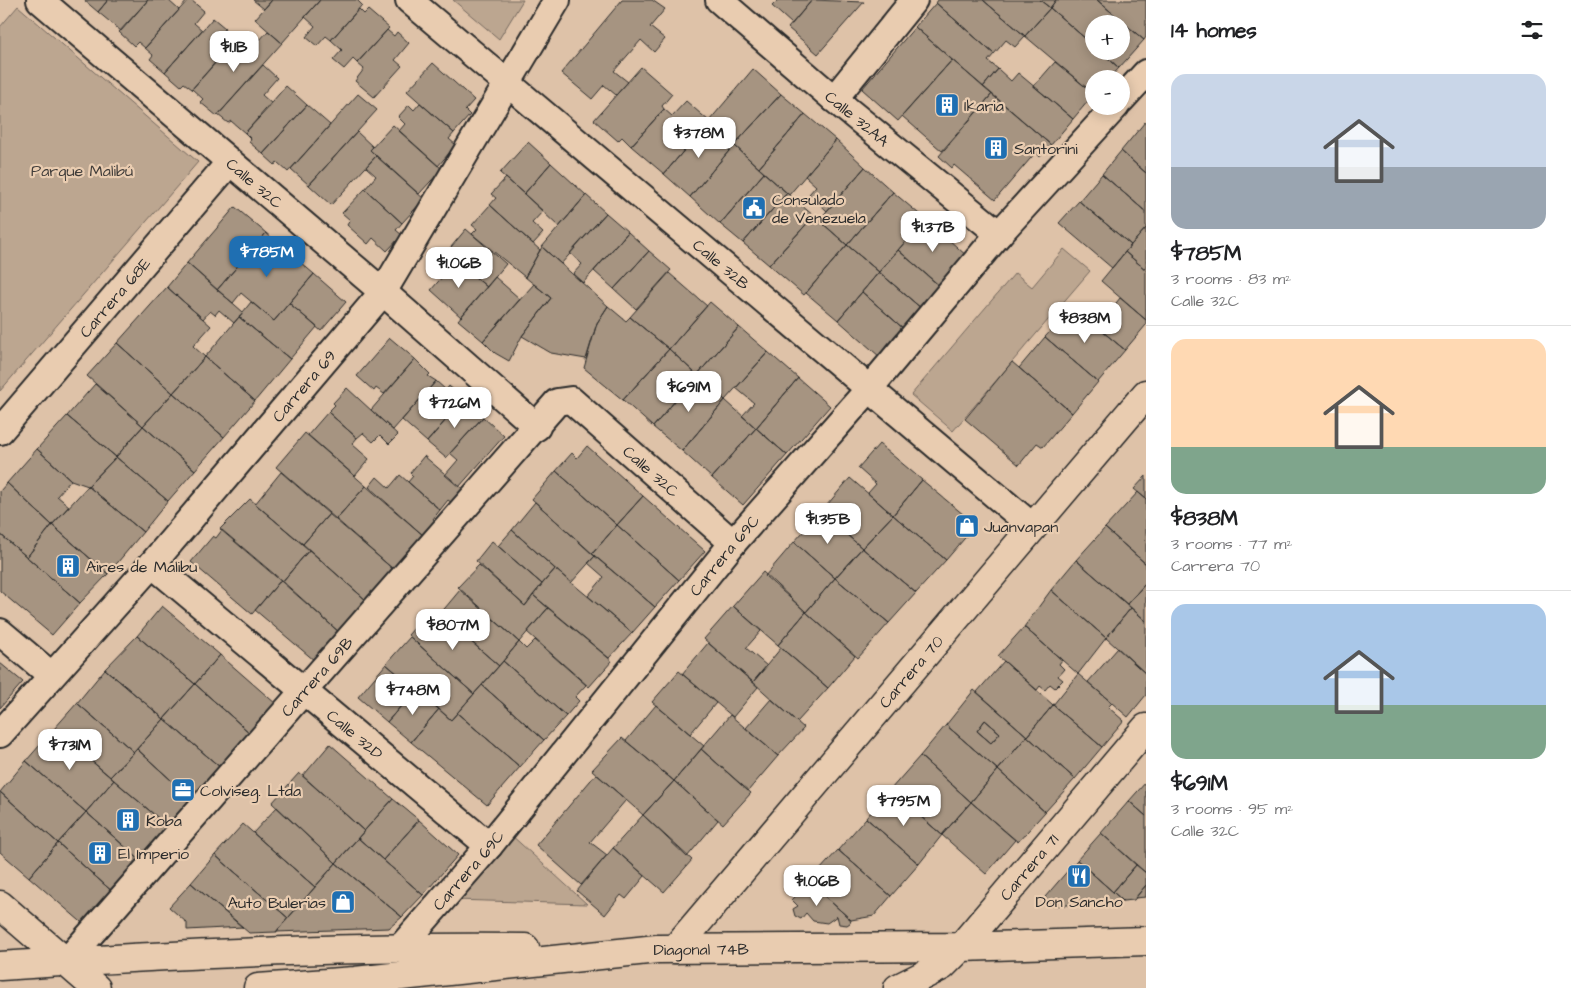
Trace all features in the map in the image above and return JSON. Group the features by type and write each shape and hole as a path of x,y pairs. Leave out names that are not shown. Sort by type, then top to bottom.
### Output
{"main road":[{"name":"Carrera 70","path":"666,949 1143,403"},
{"name":"Carrera 71","path":"898,988 942,966 962,947 1146,728"},
{"path":"0,905 96,988"},
{"name":"Diagonal 74B","path":"258,988 355,981 666,949 962,947 1146,941"},
{"path":"0,966 255,951 401,947 666,949"},
{"path":"245,988 255,951"}],"street":[{"name":"Calle 32C","path":"40,0 229,163 383,292 536,427"},
{"name":"Calle 32B","path":"409,0 1033,527"},
{"name":"Carrera 69","path":"0,734 152,564 383,292 556,0"},
{"name":"Calle 32AA","path":"719,0 834,99 999,234"},
{"path":"834,99 914,0"},
{"path":"1130,90 1146,73"},
{"name":"Carrera 69C","path":"401,947 489,846 733,543 870,388 999,234 1108,115"},
{"name":"Carrera 68E","path":"0,431 229,163"},
{"name":"Calle 32C","path":"571,400 733,543"},
{"name":"Carrera 69B","path":"66,962 558,402 571,400"},
{"name":"Calle 32D","path":"152,564 489,846"},
{"path":"0,632 51,675"}],"green space":[{"path":"453,0 523,0 499,39"},
{"name":"Parque Malibú","path":"18,6 198,162 0,391 0,27"},
{"path":"1064,249 1090,271 953,431 911,395 1015,273 1032,287"},
{"path":"510,834 587,904 454,900"}],"building":[{"path":"84,0 108,0 98,12"},
{"path":"108,0 148,0 121,31 98,12"},
{"path":"148,0 168,0 179,10 145,48 138,42 134,46 119,32"},
{"path":"188,0 191,0 204,11 194,23 202,30 165,72 150,59 153,55 145,48"},
{"path":"253,0 272,0 264,9"},
{"path":"272,0 320,0 282,43 255,19"},
{"path":"320,0 357,0 362,5 331,40 326,36 317,46 306,37 315,26 305,17"},
{"path":"622,0 652,0 665,9 650,27 665,39 654,52 641,40 614,71 628,82 616,95 604,85 592,99 561,73"},
{"path":"778,0 812,0 792,24 772,6"},
{"path":"812,0 864,2 818,54 788,28"},
{"path":"938,0 983,0 1025,36 1015,47 1006,40 994,54 936,3"},
{"path":"983,0 1040,0 1050,8 1025,36"},
{"path":"1040,0 1056,0 1050,8"},
{"path":"1056,0 1097,0 1115,15 1085,15 1085,38 1050,8"},
{"path":"1097,0 1146,0 1146,37 1144,40 1130,28 1130,15 1115,15"},
{"path":"936,3 994,54 988,61 998,69 983,87 915,27"},
{"path":"1050,8 1085,38 1085,60 1110,60 1119,68 1117,70 1085,70 1085,86 1025,36"},
{"path":"359,9 364,14 368,10 389,28 357,63 353,59 344,69 333,60 342,50 331,40"},
{"path":"213,18 225,28 215,40 226,50 192,89 184,83 181,86 165,72"},
{"path":"915,27 952,60 898,121 862,89"},
{"path":"1130,28 1144,40 1130,56"},
{"path":"387,30 394,36 397,32 409,43 395,60 402,66 374,97 355,81 364,69 357,63"},
{"path":"268,31 282,43 217,116 200,102 203,99 192,89 236,40 249,52"},
{"name":"Ikaria","path":"952,60 992,94 942,151 902,116"},
{"path":"1110,60 1126,60 1119,68"},
{"path":"1055,62 1085,87 1085,105 1073,119 1034,86"},
{"path":"433,63 474,100 465,110 470,115 454,133 407,91"},
{"path":"263,65 277,78 262,95 272,104 245,133 231,121 228,123 218,115"},
{"path":"641,67 672,94 662,106 664,109 631,146 622,137 618,141 594,120"},
{"path":"753,69 781,94 734,145 709,121"},
{"path":"998,69 1011,81 1018,73 1073,119 1051,145 983,87"},
{"path":"286,86 307,105 263,154 249,142 251,139 245,133"},
{"path":"358,94 377,110 309,185 291,169"},
{"path":"781,94 805,114 759,168 734,145"},
{"name":"Santorini","path":"992,94 1051,145 1040,157 1036,152 995,200 954,165 952,168 939,156"},
{"path":"686,101 709,121 664,174 631,146 664,109 672,116"},
{"path":"420,103 454,133 449,139 456,145 438,166 399,131 405,124 398,117 409,105 414,110"},
{"path":"307,105 330,125 288,172 277,162 275,165 263,154"},
{"path":"805,114 836,140 789,195 759,168"},
{"path":"709,121 734,145 690,197 664,174"},
{"path":"1146,123 1146,173 1121,151"},
{"path":"393,125 442,169 419,194 370,150"},
{"path":"357,132 373,147 370,150 376,156 331,205 309,185"},
{"path":"836,140 865,167 827,211 809,194 816,186 805,176"},
{"path":"528,142 551,163 524,194 500,173"},
{"path":"734,145 764,173 720,224 690,197"},
{"path":"1121,151 1146,173 1146,212 1102,174"},
{"path":"376,156 424,199 402,223 365,189 376,176 366,167"},
{"path":"551,163 586,195 559,227 524,194"},
{"path":"865,167 893,192 847,245 819,220"},
{"name":"Consulado de Venezuela","path":"764,173 787,193 743,243 720,224"},
{"path":"1102,174 1146,212 1146,228 1131,245 1079,201"},
{"path":"506,178 543,211 532,223 543,233 533,244 490,205 496,198 491,194"},
{"path":"365,189 402,223 396,230 402,235 387,251 373,238 368,244 347,225 350,220 342,213"},
{"path":"893,192 925,219 879,272 847,245"},
{"path":"787,193 814,216 769,265 743,243"},
{"path":"586,195 606,213 561,264 542,247"},
{"path":"1079,201 1131,245 1112,268 1059,223"},
{"path":"490,205 540,250 525,277 472,234 477,229 472,225"},
{"path":"235,207 266,233 217,290 187,263"},
{"path":"606,213 628,232 583,283 573,274 582,264 570,253"},
{"path":"814,216 847,245 804,295 769,265"},
{"path":"923,222 935,233 938,230 968,257 951,276 948,273 938,285 898,250"},
{"path":"1146,228 1146,270 1125,252"},
{"path":"466,229 506,264 487,287 446,253"},
{"path":"628,232 649,251 614,289 594,271"},
{"path":"266,233 314,274 274,321 241,293 233,303 217,290"},
{"path":"847,245 879,272 838,320 806,293"},
{"path":"542,247 608,306 597,323 586,359 551,353 522,336 551,298 525,277"},
{"path":"898,250 941,287 922,309 879,272"},
{"path":"649,251 671,270 636,309 614,289"},
{"path":"1125,252 1146,270 1146,320 1101,281"},
{"path":"456,261 487,287 461,317 431,290"},
{"path":"187,263 243,312 234,323 219,310 215,315 210,311 203,319 167,287"},
{"path":"879,272 922,309 905,330 862,292"},
{"path":"669,273 707,306 669,349 630,317"},
{"path":"314,274 346,302 321,331 289,303"},
{"path":"495,277 520,299 483,341 458,320"},
{"path":"534,284 551,298 522,336 509,361 495,353 483,341"},
{"path":"167,287 211,326 193,346 205,357 173,393 117,343"},
{"path":"862,292 905,330 880,357 838,320"},
{"path":"1120,298 1146,320 1146,325 1125,350 1097,327"},
{"path":"251,302 274,321 289,303 317,327 290,359 239,317"},
{"path":"710,302 739,327 697,375 669,349"},
{"path":"608,306 626,321 630,317 669,349 623,400 584,368 597,323"},
{"path":"1073,307 1125,350 1098,382 1045,337"},
{"path":"239,317 290,359 255,401 205,357"},
{"path":"739,327 768,352 725,400 697,375"},
{"path":"1045,337 1098,382 1072,413 1019,368"},
{"path":"390,338 415,359 384,394 376,388 374,391 357,376"},
{"path":"117,343 173,393 143,426 87,376"},
{"path":"669,349 697,375 653,427 623,400"},
{"path":"768,352 798,378 756,428 742,416 754,403 736,388"},
{"path":"205,357 255,401 224,437 173,393"},
{"path":"415,359 430,374 428,376 436,381 393,430 371,410"},
{"path":"1012,362 1072,413 1043,447 1037,443 1019,465 965,419"},
{"path":"697,375 725,400 682,451 653,427"},
{"path":"798,378 830,406 787,455 756,428"},
{"path":"436,381 446,390 449,386 464,399 427,442 402,420"},
{"path":"95,384 143,426 116,457 67,416"},
{"path":"347,388 398,435 389,444 380,435 373,442 363,433 357,438 328,412 335,405 333,403"},
{"path":"173,393 224,437 195,470 143,426"},
{"path":"464,399 483,417 446,458 427,442"},
{"path":"725,400 756,428 712,478 682,451"},
{"path":"328,412 357,438 352,444 369,459 355,476 308,435"},
{"path":"67,416 116,457 88,486 71,480 37,449"},
{"path":"483,417 504,436 459,487 445,475 458,460 450,453"},
{"path":"143,426 195,470 168,501 116,457"},
{"path":"756,428 787,455 743,505 712,478"},
{"path":"305,433 366,486 336,519 276,467"},
{"path":"879,444 922,480 893,515 868,493 876,484 858,468"},
{"path":"587,446 643,496 617,525 556,471 572,453 577,458"},
{"path":"37,449 71,480 57,496 69,506 52,525 7,483"},
{"path":"424,456 464,490 452,503 448,500 440,510 408,482 413,476 410,473"},
{"path":"116,457 168,501 143,532 88,486"},
{"path":"556,471 617,525 592,554 532,499"},
{"path":"281,472 329,514 303,544 255,504"},
{"path":"400,475 440,510 433,519 437,522 424,536 369,487 377,477 389,488"},
{"path":"1146,476 1146,499 1134,489"},
{"path":"850,478 893,515 862,548 821,512"},
{"path":"922,480 976,525 946,560 893,515"},
{"path":"7,483 52,525 27,557 0,534 0,491"},
{"path":"88,486 143,532 108,574 52,525"},
{"path":"366,486 424,536 394,570 336,519"},
{"path":"1138,492 1146,499 1146,564 1105,528"},
{"path":"643,496 705,551 679,580 617,525"},
{"path":"250,499 309,550 282,582 220,529"},
{"path":"535,502 595,556 571,583 512,530"},
{"path":"821,512 862,548 835,578 794,542"},
{"path":"329,514 394,570 367,601 303,544"},
{"path":"893,515 946,560 916,593 862,548"},
{"name":"Aires de Malibu","path":"52,525 108,574 80,603 27,557"},
{"path":"617,525 679,580 655,607 592,554"},
{"path":"1105,528 1146,564 1146,583 1127,604 1076,560"},
{"path":"222,530 281,580 252,614 191,562 213,536 216,538"},
{"path":"512,530 555,569 542,584 498,546"},
{"path":"0,534 80,603 52,635 0,591"},
{"path":"492,541 542,584 525,606 476,561"},
{"path":"794,542 835,578 806,612 765,576"},
{"path":"862,548 916,593 889,623 835,578"},
{"path":"309,550 367,601 340,633 282,582"},
{"path":"595,556 655,607 632,633 588,596 604,577 588,563"},
{"path":"1076,560 1131,608 1106,638 1051,590"},
{"path":"479,565 525,606 533,595 548,608 519,642 458,587"},
{"path":"555,569 632,633 609,658 533,595"},
{"path":"763,572 806,612 778,645 733,606"},
{"path":"835,578 889,623 858,658 806,612"},
{"path":"281,580 340,633 315,661 255,610"},
{"path":"1146,583 1146,621 1127,604"},
{"path":"460,590 519,642 499,666 440,614"},
{"path":"1051,590 1106,638 1078,674 1024,627"},
{"path":"162,606 220,655 195,684 137,636"},
{"path":"733,606 761,631 746,648 767,666 753,682 704,639"},
{"path":"432,608 499,666 474,694 408,635"},
{"path":"548,608 612,661 589,687 527,632"},
{"path":"1131,608 1146,621 1146,674 1106,638"},
{"path":"806,612 855,656 828,688 778,645"},
{"path":"1024,627 1062,660 1059,664 1064,669 1058,676 1063,680 1055,688 1050,684 1045,690 1040,686 1037,690 998,656"},
{"path":"137,636 195,684 164,719 105,669"},
{"path":"410,637 474,694 451,720 386,664"},
{"path":"535,640 586,685 575,697 579,701 566,716 503,661 519,642 526,649"},
{"path":"708,643 758,687 733,717 682,674"},
{"path":"781,648 828,688 797,722 753,682"},
{"path":"1118,648 1146,674 1146,695 1128,717 1088,682"},
{"path":"220,655 276,704 251,734 195,684"},
{"path":"503,661 566,716 544,740 482,685"},
{"path":"1004,661 1053,705 1027,736 977,692"},
{"path":"0,663 23,682 0,708"},
{"path":"386,664 416,689 387,722 358,697"},
{"path":"105,669 164,719 134,752 77,703"},
{"path":"679,671 716,703 690,734 652,702"},
{"path":"1078,674 1112,703 1108,707 1124,721 1102,747 1053,705"},
{"path":"195,684 251,734 221,768 164,719"},
{"path":"482,685 544,740 520,767 457,713"},
{"path":"416,689 439,709 411,742 387,722"},
{"path":"974,690 1027,736 998,770 946,725","holes":["985,720 1000,733 991,743 977,731"]},
{"path":"771,699 804,728 778,756 746,728"},
{"path":"77,703 134,752 110,777 54,729"},
{"path":"656,705 704,746 674,781 626,741"},
{"path":"1053,705 1102,747 1075,779 1027,736"},
{"path":"439,709 451,720 457,713 520,767 487,805 411,742"},
{"path":"730,715 778,756 748,791 701,749"},
{"path":"164,719 221,768 194,801 137,749"},
{"path":"985,720 1000,733 991,743 977,731"},
{"path":"946,725 998,770 971,802 920,756"},
{"path":"54,729 114,780 86,812 26,761"},
{"path":"1027,736 1075,779 1045,812 998,770"},
{"path":"622,738 674,781 643,815 592,770"},
{"path":"330,744 393,799 364,831 303,776"},
{"path":"137,749 194,801 171,829 110,777"},
{"path":"701,749 751,793 723,824 674,781"},
{"path":"920,756 971,802 942,835 890,790"},
{"path":"26,761 86,812 58,843 0,792"},
{"path":"998,770 1045,812 1018,842 971,802"},
{"path":"299,773 364,831 336,863 272,803"},
{"path":"596,774 626,800 590,842 607,855 581,885 536,845"},
{"name":"Koba","path":"114,780 171,829 142,862 86,812"},
{"path":"674,781 718,820 687,857 643,815"},
{"path":"1146,782 1146,816 1129,801"},
{"path":"890,790 942,835 919,864 866,818"},
{"path":"0,792 58,843 29,877 0,852"},
{"path":"393,799 419,820 383,860 358,838"},
{"path":"1129,801 1146,816 1146,873 1101,833"},
{"path":"971,802 1015,840 986,874 942,835"},
{"path":"277,807 336,863 315,887 253,833"},
{"name":"El Imperio","path":"86,812 142,862 115,894 58,843"},
{"path":"643,815 692,860 664,892 613,848"},
{"path":"866,818 919,864 891,896 838,850"},
{"path":"419,820 458,855 423,895 383,860"},
{"path":"243,824 315,887 288,918 215,855"},
{"path":"1101,833 1136,865 1113,892 1077,860"},
{"path":"358,838 423,895 402,917 336,863"},
{"path":"58,843 115,894 87,927 29,877"},
{"path":"613,848 645,876 626,899 621,895 605,915 577,891"},
{"path":"838,850 891,896 874,916 851,920 809,882"},
{"path":"215,855 288,918 276,932 249,933 191,883"},
{"name":"Don Sancho","path":"1077,860 1123,901 1053,906 1047,904 1045,897"},
{"name":"Auto Bulerias","path":"336,863 402,917 389,928 276,932"},
{"path":"1136,865 1146,873 1146,885 1134,900 1123,901 1113,892"},
{"path":"809,882 851,920 850,923 847,925 839,924 837,916 827,923 813,921 806,913 801,919 795,916 793,909 798,906 792,900"},
{"path":"191,883 243,927 187,930 187,923 169,907"},
{"path":"1146,885 1146,897 1135,898"}],"place":[{"name":"Ikaria","path":"947,105"},
{"name":"Santorini","path":"996,148"},
{"name":"Consulado de Venezuela","path":"754,208"},
{"name":"Juanvapan","path":"967,526"},
{"name":"Aires de Malibu","path":"68,566"},
{"name":"Colviseg. Ltda","path":"183,790"},
{"name":"Koba","path":"128,820"},
{"name":"El Imperio","path":"100,853"},
{"name":"Don Sancho","path":"1079,876"},
{"name":"Auto Bulerias","path":"343,902"}]}
